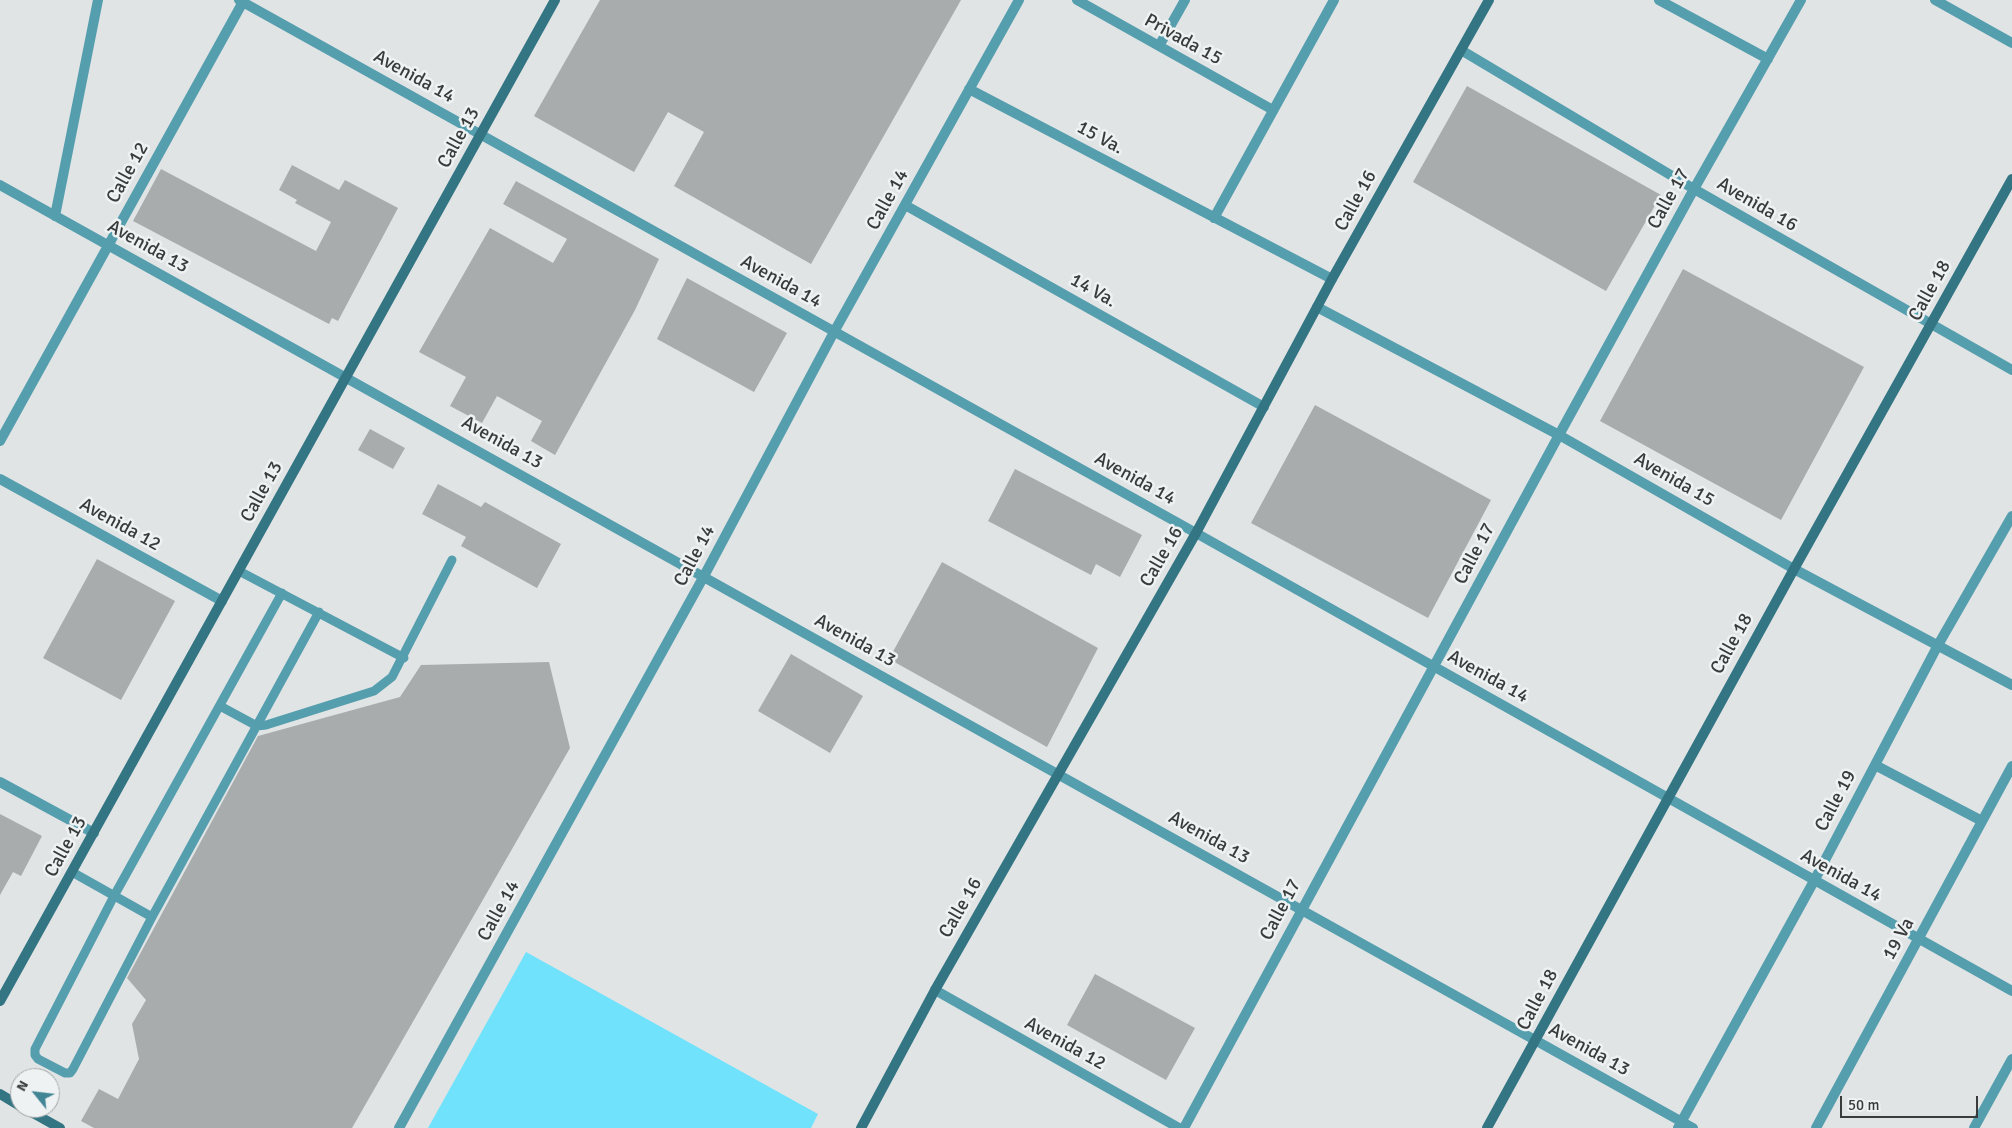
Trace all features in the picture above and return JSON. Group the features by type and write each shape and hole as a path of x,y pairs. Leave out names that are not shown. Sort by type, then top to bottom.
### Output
{"street":[{"path":"55,216 98,0"},
{"name":"Calle 13","path":"0,1001 555,0"},
{"name":"Calle 14","path":"400,1128 704,576 834,332 1019,0"},
{"name":"Privada 15","path":"1076,0 1273,110"},
{"path":"1159,46 1185,0"},
{"path":"1214,218 1334,0"},
{"name":"Calle 16","path":"861,1128 934,990 1196,533 1332,279 1489,0"},
{"path":"1659,0 1768,58"},
{"name":"Calle 17","path":"1184,1128 1301,909 1694,188 1801,0"},
{"path":"1935,0 2012,43"},
{"name":"Avenida 14","path":"242,1 2012,991"},
{"name":"Calle 12","path":"0,441 242,1"},
{"name":"Avenida 16","path":"1461,50 1931,326 2012,370"},
{"name":"15 Va.","path":"969,89 1332,279"},
{"name":"Calle 18","path":"1487,1128 1667,798 2012,179"},
{"name":"Avenida 13","path":"0,185 1536,1040 1680,1125 1693,1128"},
{"name":"14 Va.","path":"905,205 1264,407"},
{"name":"Avenida 15","path":"1318,307 1559,435 1794,569 2012,685"},
{"name":"Avenida 12","path":"0,479 222,601"},
{"name":"Calle 19","path":"1680,1125 1814,881 1938,645 2012,516"},
{"path":"1875,765 1982,821"},
{"name":"19 Va","path":"1816,1128 2012,766"},
{"path":"0,782 94,833"},
{"name":"Avenida 12","path":"934,990 1179,1128"},
{"path":"1974,1128 2012,1060"},
{"path":"42,1118 60,1128"}],"lane":[{"path":"220,706 257,726 266,726 374,691 392,677 404,658 452,560"},
{"path":"239,571 404,658"},
{"path":"282,593 114,896 35,1049 35,1055 38,1059 66,1073 70,1073 73,1069 152,917 319,612"},
{"path":"72,872 152,917"}],"shaded area":[{"path":"526,952 818,1114 811,1128 428,1128"}],"building":[{"path":"600,0 961,0 811,264 674,186 704,132 668,112 634,172 534,116"},
{"path":"1467,86 1661,195 1606,291 1413,182"},
{"path":"292,165 339,190 345,180 398,208 338,321 332,318 329,324 133,221 161,169 316,251 331,222 295,203 297,200 279,190"},
{"path":"516,181 659,259 635,310 555,455 531,441 542,421 497,396 482,423 450,406 466,377 419,352 490,228 553,263 567,239 503,204"},
{"path":"1683,269 1864,367 1781,520 1600,421"},
{"path":"687,278 787,333 754,392 657,339"},
{"path":"1315,405 1491,500 1428,618 1251,523"},
{"path":"370,429 405,448 393,469 358,450"},
{"path":"1015,469 1142,535 1120,577 1096,564 1091,575 988,521"},
{"path":"438,484 481,507 485,502 561,544 537,588 461,546 466,537 422,514"},
{"path":"97,559 175,601 121,700 43,658"},
{"path":"942,562 1098,648 1047,747 889,659"},
{"path":"791,654 863,696 830,753 758,711"},
{"path":"549,662 570,748 352,1128 94,1128 81,1121 99,1089 118,1099 139,1059 132,1024 146,1000 127,978 258,736 400,697 421,665"},
{"path":"0,814 42,836 21,876 13,872 0,895"},
{"path":"1095,974 1195,1028 1166,1080 1067,1025"}]}
